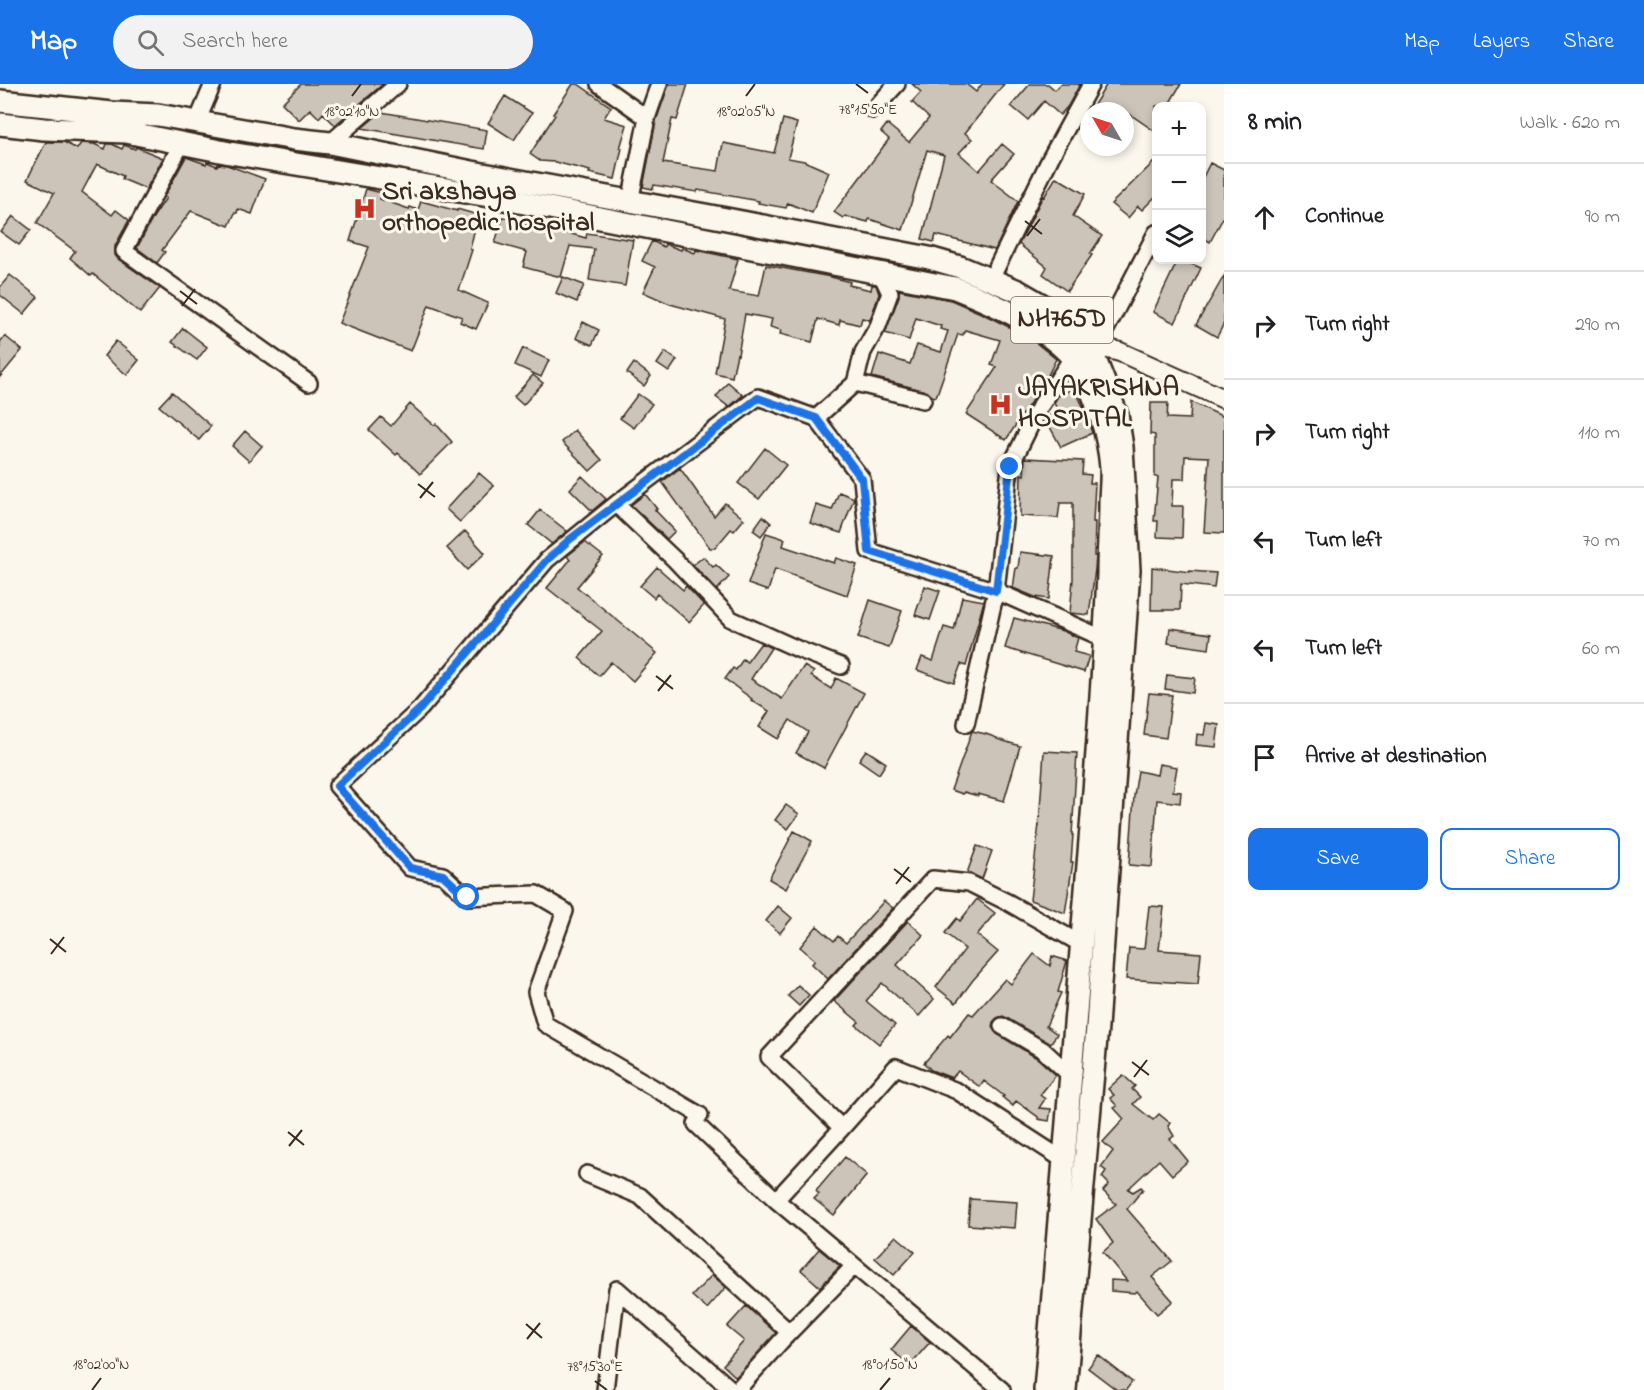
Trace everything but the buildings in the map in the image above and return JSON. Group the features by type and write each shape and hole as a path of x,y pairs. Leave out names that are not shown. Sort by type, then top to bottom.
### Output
{"highway":[{"name":"NH765D","path":"0,101 112,113 158,115 294,139 330,143 929,258 960,267 1018,291 1065,321 1093,344 1117,414 1122,447 1129,570 1097,1027 1078,1127 1065,1390"},
{"name":"NH765D","path":"0,124 44,129 126,132 479,194 955,288 1033,326 1055,341 1067,353 1081,370 1094,401 1106,436 1111,469 1105,639 1071,1076 1078,1127 1065,1161 1046,1390"}],"main road":[{"path":"287,162 294,139"},
{"path":"1067,353 1093,344 1120,352 1224,399"}],"street":[{"path":"197,122 213,84"},
{"path":"330,143 398,84"},
{"path":"599,84 647,118"},
{"path":"630,201 647,118 659,84"},
{"path":"873,111 897,84"},
{"path":"991,279 1091,84"},
{"path":"183,143 124,251 309,383"},
{"path":"1093,344 1152,240"},
{"path":"816,418 855,382 862,352 878,326 890,293 880,272"},
{"path":"966,724 996,591 1010,467 1067,353"},
{"path":"855,382 923,400"},
{"path":"1002,1390 776,1200 698,1120 545,1023 536,992 565,911 536,894 467,897 443,875 410,868 337,786 421,708 547,560 569,540 758,398 816,418 862,479 869,551 996,591 1105,639"},
{"path":"616,504 732,619 841,666"},
{"path":"843,1128 769,1057 933,879 969,883 1081,944"},
{"path":"1002,1026 1043,1050 1071,1076"},
{"path":"776,1200 896,1067 957,1091 1065,1161"},
{"path":"587,1174 640,1196 789,1332"},
{"path":"605,1390 617,1289 735,1390 854,1266"}],"place":[{"name":"Sri akshaya orthopedic hospital","path":"364,208"},
{"name":"JAYAKRISHNA HOSPITAL","path":"1000,404"}],"route":[{"path":"467,897 443,875 410,868 337,786 421,708 547,560 569,540 758,398 816,418 862,479 869,551 996,591 1010,467"}]}
